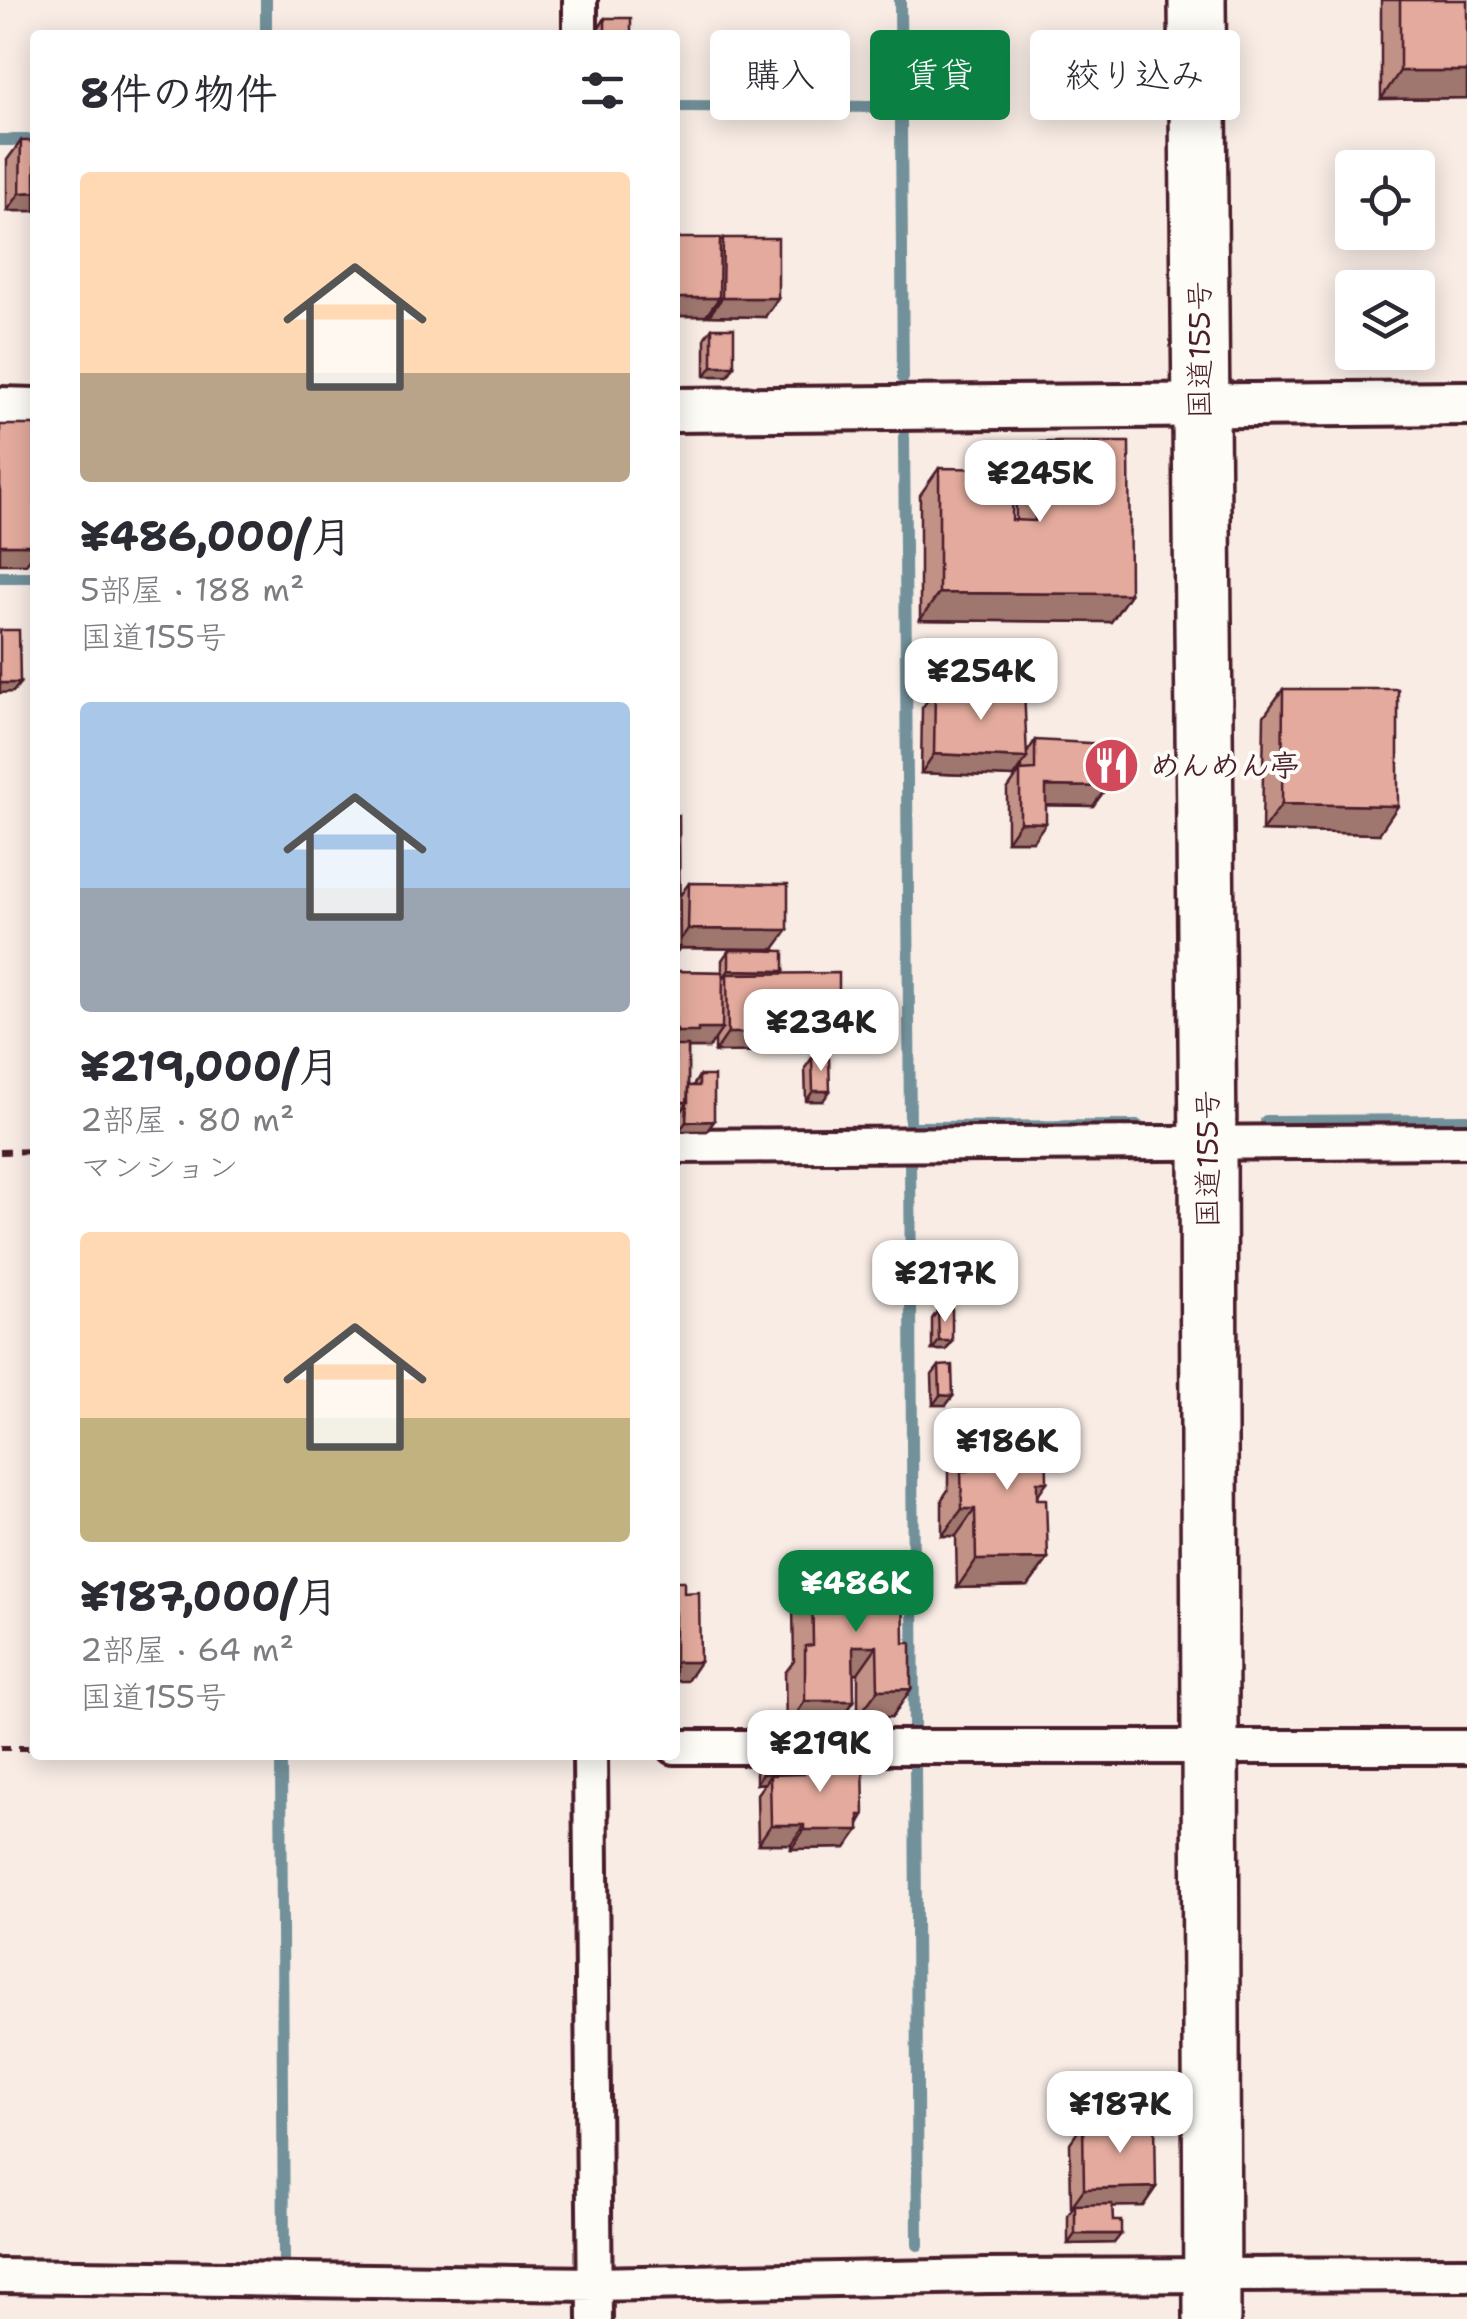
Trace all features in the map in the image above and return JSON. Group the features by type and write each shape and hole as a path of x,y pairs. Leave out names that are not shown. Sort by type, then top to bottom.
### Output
{"highway":[{"name":"国道155号","path":"1197,0 1208,1142 1212,2298"}],"street":[{"path":"580,0 580,30"},
{"path":"680,410 1467,404"},
{"path":"0,410 30,410"},
{"path":"680,1146 1467,1141"},
{"path":"680,1747 1467,1747"},
{"path":"590,1760 595,2304"},
{"path":"0,2276 595,2304 988,2276 1212,2298 1467,2274"}],"path":[{"path":"0,1152 30,1151"},
{"path":"0,1748 30,1748"}],"building":[{"path":"1400,0 1467,0 1467,71 1400,71"},
{"path":"605,18 631,18 631,30 605,30"},
{"path":"21,141 30,141 30,192 20,193"},
{"path":"680,238 720,238 719,298 680,298"},
{"path":"723,238 778,238 778,298 722,298"},
{"path":"712,328 734,328 734,366 712,366"},
{"path":"0,425 30,425 30,545 0,545"},
{"path":"1034,442 1129,442 1130,594 939,593 939,468 1013,469 1012,520 1035,521"},
{"path":"0,630 19,630 20,683 0,683"},
{"path":"1024,689 1027,758 934,754 935,690"},
{"path":"1283,689 1398,689 1398,806 1282,804"},
{"path":"1035,740 1106,744 1107,787 1046,786 1046,823 1020,822 1020,771 1035,770"},
{"path":"689,883 788,884 788,930 688,929"},
{"path":"729,950 784,951 784,971 729,970"},
{"path":"680,971 723,972 722,1029 680,1032"},
{"path":"839,973 839,1000 815,1001 815,1032 728,1033 727,974"},
{"path":"680,1046 688,1046 688,1102 680,1102"},
{"path":"812,1058 829,1058 830,1091 813,1091"},
{"path":"699,1076 714,1076 714,1121 686,1122 688,1086 699,1086"},
{"path":"952,1309 952,1341 939,1341 938,1310"},
{"path":"952,1365 953,1396 940,1395 939,1366"},
{"path":"967,1430 1046,1430 1047,1482 1037,1482 1037,1499 1046,1499 1048,1559 976,1560 975,1509 962,1509 961,1471 968,1471"},
{"path":"839,1569 858,1570 858,1578 903,1577 904,1643 911,1643 911,1689 878,1690 877,1646 853,1646 854,1701 805,1701 805,1646 813,1645 812,1578 839,1578"},
{"path":"680,1581 684,1581 684,1593 699,1592 700,1662 680,1662"},
{"path":"863,1756 864,1815 859,1815 859,1830 804,1830 804,1825 771,1825 770,1775 804,1774 803,1757"},
{"path":"763,1758 777,1758 777,1773 762,1774"},
{"path":"1155,2122 1156,2187 1084,2189 1083,2124"},
{"path":"1112,2204 1113,2221 1121,2221 1121,2234 1075,2234 1075,2205"}],"waterway":[{"path":"266,0 266,30"},
{"path":"900,0 903,378"},
{"path":"680,106 870,107"},
{"path":"0,140 30,140"},
{"path":"904,437 910,1127 1138,1126"},
{"path":"0,577 30,577"},
{"path":"1266,1121 1467,1120"},
{"path":"910,1158 914,1732"},
{"path":"915,1762 918,2245"},
{"path":"281,1764 284,2260"}],"place":[{"name":"めんめん亭","path":"1111,766"}]}
